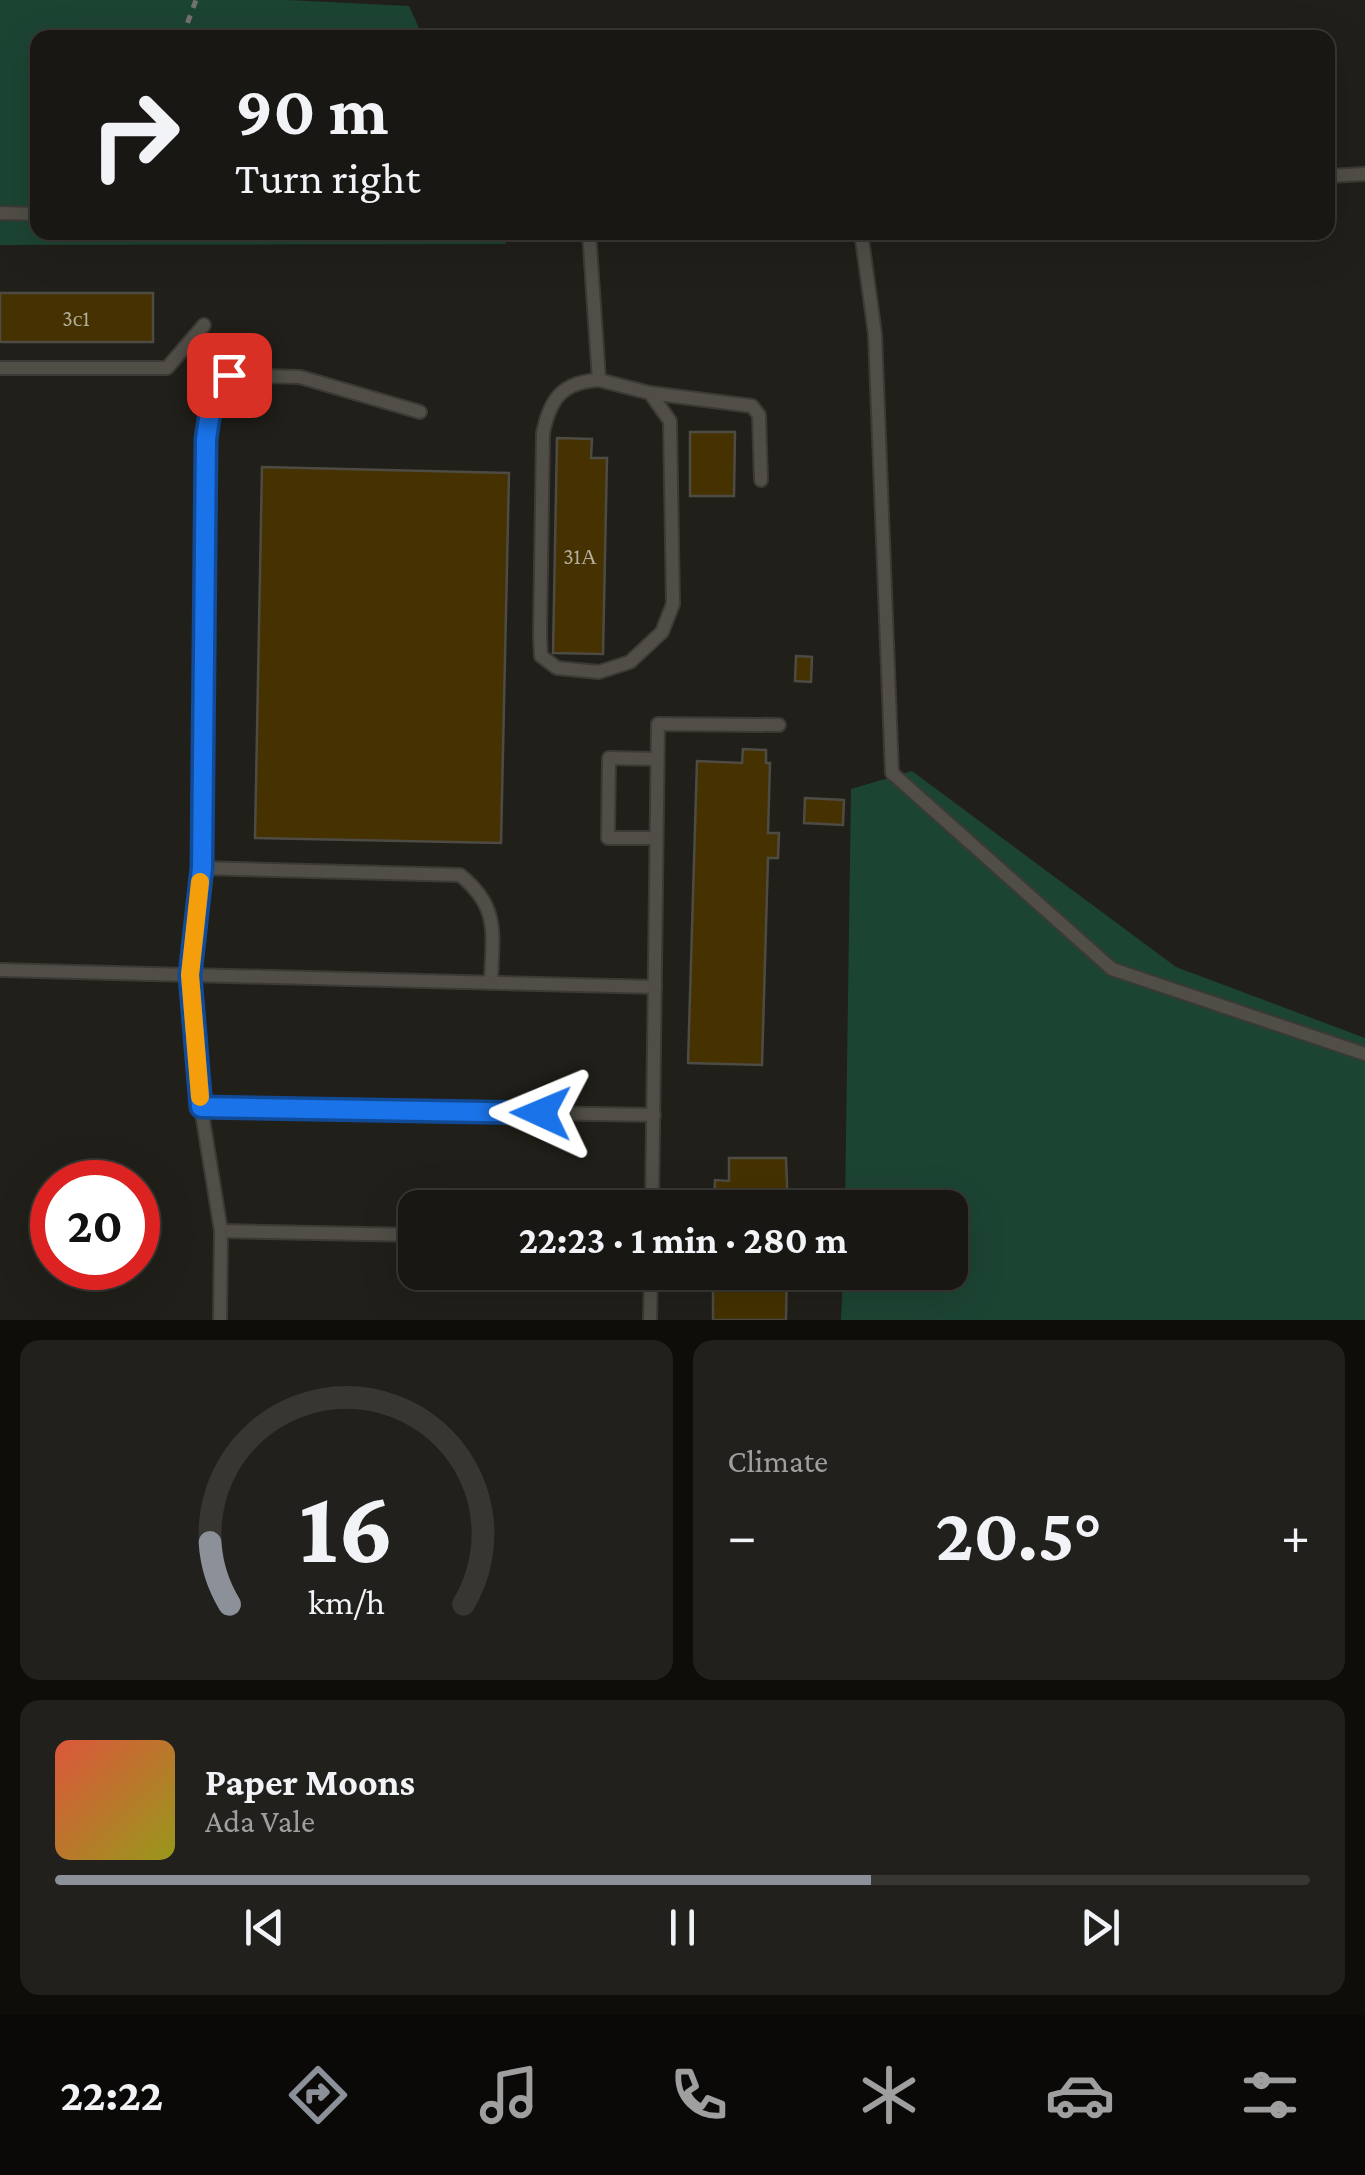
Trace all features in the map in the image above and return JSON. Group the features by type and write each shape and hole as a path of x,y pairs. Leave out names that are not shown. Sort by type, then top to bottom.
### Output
{"lane":[{"path":"1335,176 1365,174"},
{"path":"0,213 30,214"},
{"path":"590,240 599,380"},
{"path":"863,240 876,334 892,773 1112,968 1365,1054"},
{"path":"0,368 167,368 204,325"},
{"path":"220,1320 220,1231 201,1107 190,975 202,868 206,439 213,392 229,375 300,376 420,412"},
{"path":"650,392 670,422 674,604 662,632 630,662 599,672 557,668 540,656 543,434 548,408 562,392 582,381 599,380 650,392 752,406 759,415 761,480"},
{"path":"652,1190 658,724 779,726"},
{"path":"656,838 608,838 608,778 609,758 658,758"},
{"path":"202,868 460,875 481,892 492,922 491,983"},
{"path":"0,970 655,987"},
{"path":"201,1107 654,1115"},
{"path":"220,1231 398,1234"},
{"path":"650,1320 651,1290"}],"path":[{"path":"185,30 196,0"}],"green space":[{"path":"0,0 288,0 409,6 420,30 30,30 30,240 505,240 506,244 0,245"},
{"path":"912,771 1176,967 1365,1038 1365,1320 841,1320 842,1290 968,1290 968,1190 845,1190 851,789"}],"building":[{"path":"0,293 153,293 153,342 0,342"},
{"path":"690,432 735,432 734,496 690,496"},
{"path":"557,438 592,439 591,458 607,458 603,654 553,653"},
{"path":"262,467 509,473 501,843 255,838"},
{"path":"796,656 812,657 811,682 795,681"},
{"path":"743,749 766,750 766,763 770,763 768,833 779,833 778,858 768,858 762,1065 688,1063 697,761 742,763"},
{"path":"805,798 844,800 843,825 804,823"},
{"path":"729,1158 786,1158 787,1190 715,1190 715,1180 729,1181"},
{"path":"713,1290 787,1290 786,1320 713,1320"}],"slow traffic":[{"path":"200,882 190,975 200,1097"}],"route":[{"path":"229,375 213,392 206,439 202,868 190,975 201,1107 541,1113"}]}
